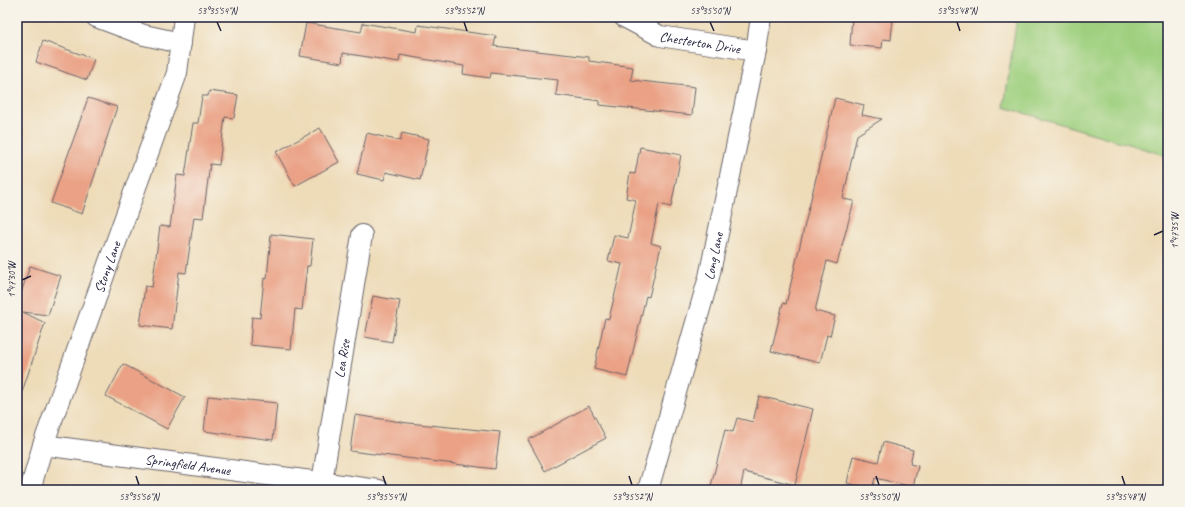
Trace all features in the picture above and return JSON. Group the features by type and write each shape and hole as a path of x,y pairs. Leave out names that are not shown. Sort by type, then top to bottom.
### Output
{"street":[{"path":"96,17 144,35 181,43"},
{"name":"Stony Lane","path":"30,490 43,445 177,73 184,17"},
{"name":"Chesterton Drive","path":"624,17 660,36 756,51"},
{"name":"Long Lane","path":"648,490 709,277 756,51 761,17"},
{"name":"Lea Rise","path":"322,482 362,235"},
{"name":"Springfield Avenue","path":"43,445 250,482 322,482 379,490"}],"green space":[{"path":"1017,17 1168,17 1168,156 1004,107"}],"building":[{"path":"852,17 893,17 891,40 883,39 882,48 850,45"},
{"path":"306,23 361,32 363,23 417,32 418,25 496,36 494,46 589,57 589,61 633,67 631,80 695,87 692,115 600,105 600,101 556,95 558,80 491,73 490,78 463,74 464,66 400,55 399,62 343,53 342,63 300,56"},
{"path":"43,41 94,59 87,80 36,62"},
{"path":"209,91 238,95 234,118 225,117 219,165 210,164 203,218 194,217 186,273 179,272 172,329 140,325 145,286 152,287 160,226 170,227 177,175 185,176 193,123 198,123 202,96 208,96"},
{"path":"88,98 117,107 82,214 51,203"},
{"path":"835,98 864,105 862,115 882,119 857,135 843,199 854,201 837,264 827,261 815,311 835,316 830,336 827,335 820,363 771,351 783,303 786,304"},
{"path":"320,128 339,162 295,186 276,152"},
{"path":"367,133 400,141 402,133 429,139 420,180 386,172 384,180 357,174"},
{"path":"640,147 681,155 671,207 659,204 651,243 661,246 649,297 646,296 627,377 594,369 605,318 609,319 622,264 608,261 614,235 628,238 636,200 626,198 630,173 635,174"},
{"path":"271,234 313,239 310,266 307,266 302,310 295,309 291,349 250,345 252,317 260,318 264,278 267,279"},
{"path":"30,266 61,276 48,315 23,312 45,323 21,395 17,394 17,305"},
{"path":"373,296 400,301 392,342 365,337"},
{"path":"123,364 185,397 167,429 106,396"},
{"path":"208,396 277,403 273,440 204,431"},
{"path":"759,396 813,409 795,485 744,472 740,490 710,490 725,430 733,432 737,418 753,422"},
{"path":"589,406 606,438 545,471 528,440"},
{"path":"355,415 408,423 500,432 495,469 350,451"},
{"path":"883,442 913,450 910,464 918,466 913,487 875,478 872,489 847,483 853,456 878,462"}]}
